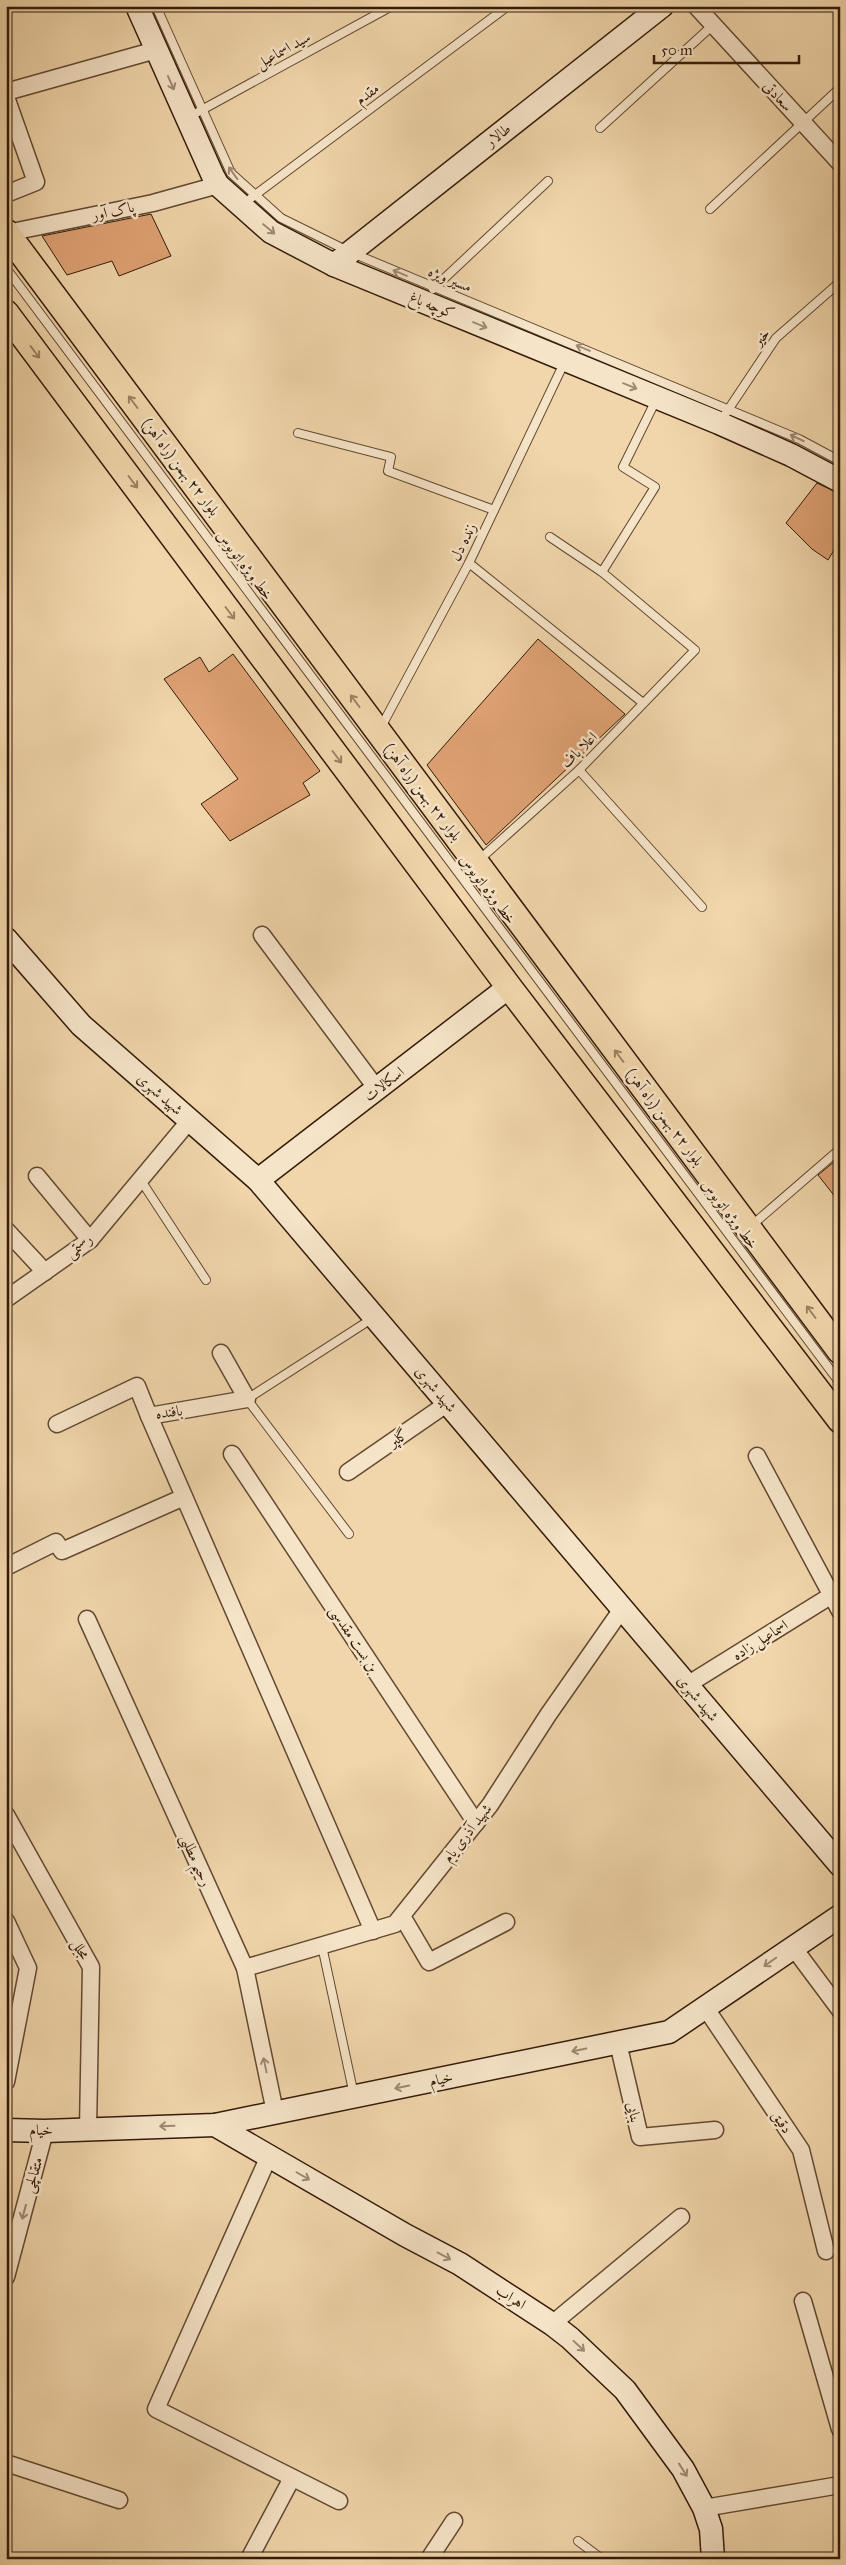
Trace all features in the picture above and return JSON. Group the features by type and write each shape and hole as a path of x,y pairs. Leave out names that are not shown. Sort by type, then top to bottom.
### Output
{"main road":[{"name":"طالار","path":"342,258 662,6"},
{"name":"کوچه باغ","path":"146,8 156,50 194,114 218,185 248,201 271,232 342,258 428,294 566,360 658,397 724,416 840,481"},
{"name":"بلوار ۲۲ بهمن (راه آهن)","path":"7,233 840,1351"},
{"path":"6,313 509,987 840,1420"},
{"name":"شهید شهری","path":"9,947 81,1025 258,1180 840,1865"},
{"name":"اسکالات","path":"258,1180 509,987"},
{"name":"خیام","path":"6,2130 45,2131 215,2124 669,2032 840,1916"},
{"name":"اهراب","path":"215,2124 405,2235 460,2264 552,2324 630,2396 683,2469 704,2508 711,2529 713,2559"}],"street":[{"name":"سعادتی","path":"696,6 840,163"},
{"path":"6,92 156,50"},
{"path":"6,97 36,182 6,194"},
{"name":"پاک آور","path":"7,233 153,203 218,185"},
{"path":"262,935 376,1089"},
{"name":"رستمی","path":"6,1299 90,1240 190,1120"},
{"path":"37,1176 90,1240"},
{"path":"6,1230 45,1272"},
{"path":"221,1353 247,1399"},
{"name":"بافنده","path":"58,1424 137,1386 149,1416 247,1399"},
{"name":"گلپر","path":"348,1472 448,1404"},
{"path":"149,1416 373,1931"},
{"name":"بن بست مقدسی","path":"232,1454 476,1823"},
{"path":"757,1456 840,1611"},
{"path":"6,1567 56,1542 62,1552 184,1497"},
{"name":"اسماعیل زاده","path":"687,1685 832,1595"},
{"name":"شهید آذری یام","path":"245,1968 395,1924 490,1805 548,1715 622,1609"},
{"name":"رحیم مطلبی","path":"87,1618 245,1968 275,2112"},
{"name":"مجلل","path":"6,1815 91,1967 88,2129"},
{"path":"402,1916 429,1962 506,1922"},
{"path":"6,1921 28,1968 6,2082"},
{"path":"793,1947 840,2010"},
{"name":"دقیق","path":"704,2008 801,2150 826,2251"},
{"name":"بنایی","path":"618,2042 640,2137 716,2130"},
{"name":"متقالچی","path":"6,2277 45,2131"},
{"path":"270,2156 156,2409 339,2501"},
{"path":"552,2324 681,2217"},
{"path":"803,2301 840,2429"},
{"path":"6,2463 119,2500"},
{"path":"249,2559 292,2478"},
{"path":"704,2508 840,2485"},
{"path":"429,2559 454,2521"}],"lane":[{"name":"سید اسماعیل","path":"194,114 392,6"},
{"name":"مقدم","path":"248,201 508,6"},
{"path":"146,8 194,114 248,201"},
{"path":"600,128 713,25"},
{"path":"710,208 840,88"},
{"path":"428,294 548,181"},
{"name":"خط ویژه اتوبوس","path":"6,268 840,1383"},
{"name":"خیر","path":"724,416 776,338 840,282"},
{"name":"مسیر ویژه","path":"428,294 724,416 799,439 840,461"},
{"name":"زنده دل","path":"378,732 469,563 566,360"},
{"path":"550,537 602,572 655,487 623,467 658,397"},
{"path":"298,433 391,457 388,472 494,510"},
{"path":"469,563 644,703"},
{"name":"اعلا باف","path":"476,863 579,770 696,650 602,572"},
{"path":"579,770 702,907"},
{"path":"748,1228 840,1149"},
{"path":"140,1179 206,1280"},
{"name":"بافنده","path":"247,1399 375,1317"},
{"path":"247,1399 349,1534"},
{"path":"322,1946 354,2096"},
{"path":"578,2541 602,2559"}],"building":[{"path":"151,214 171,256 119,276 112,261 67,275 42,236"},
{"path":"817,483 840,494 840,540 828,560 812,549 786,523"},
{"path":"538,639 625,714 486,845 427,765"},
{"path":"233,654 320,771 303,783 310,795 230,841 201,804 238,779 164,679 200,657 209,672"},
{"path":"840,1157 840,1203 818,1175"}]}
